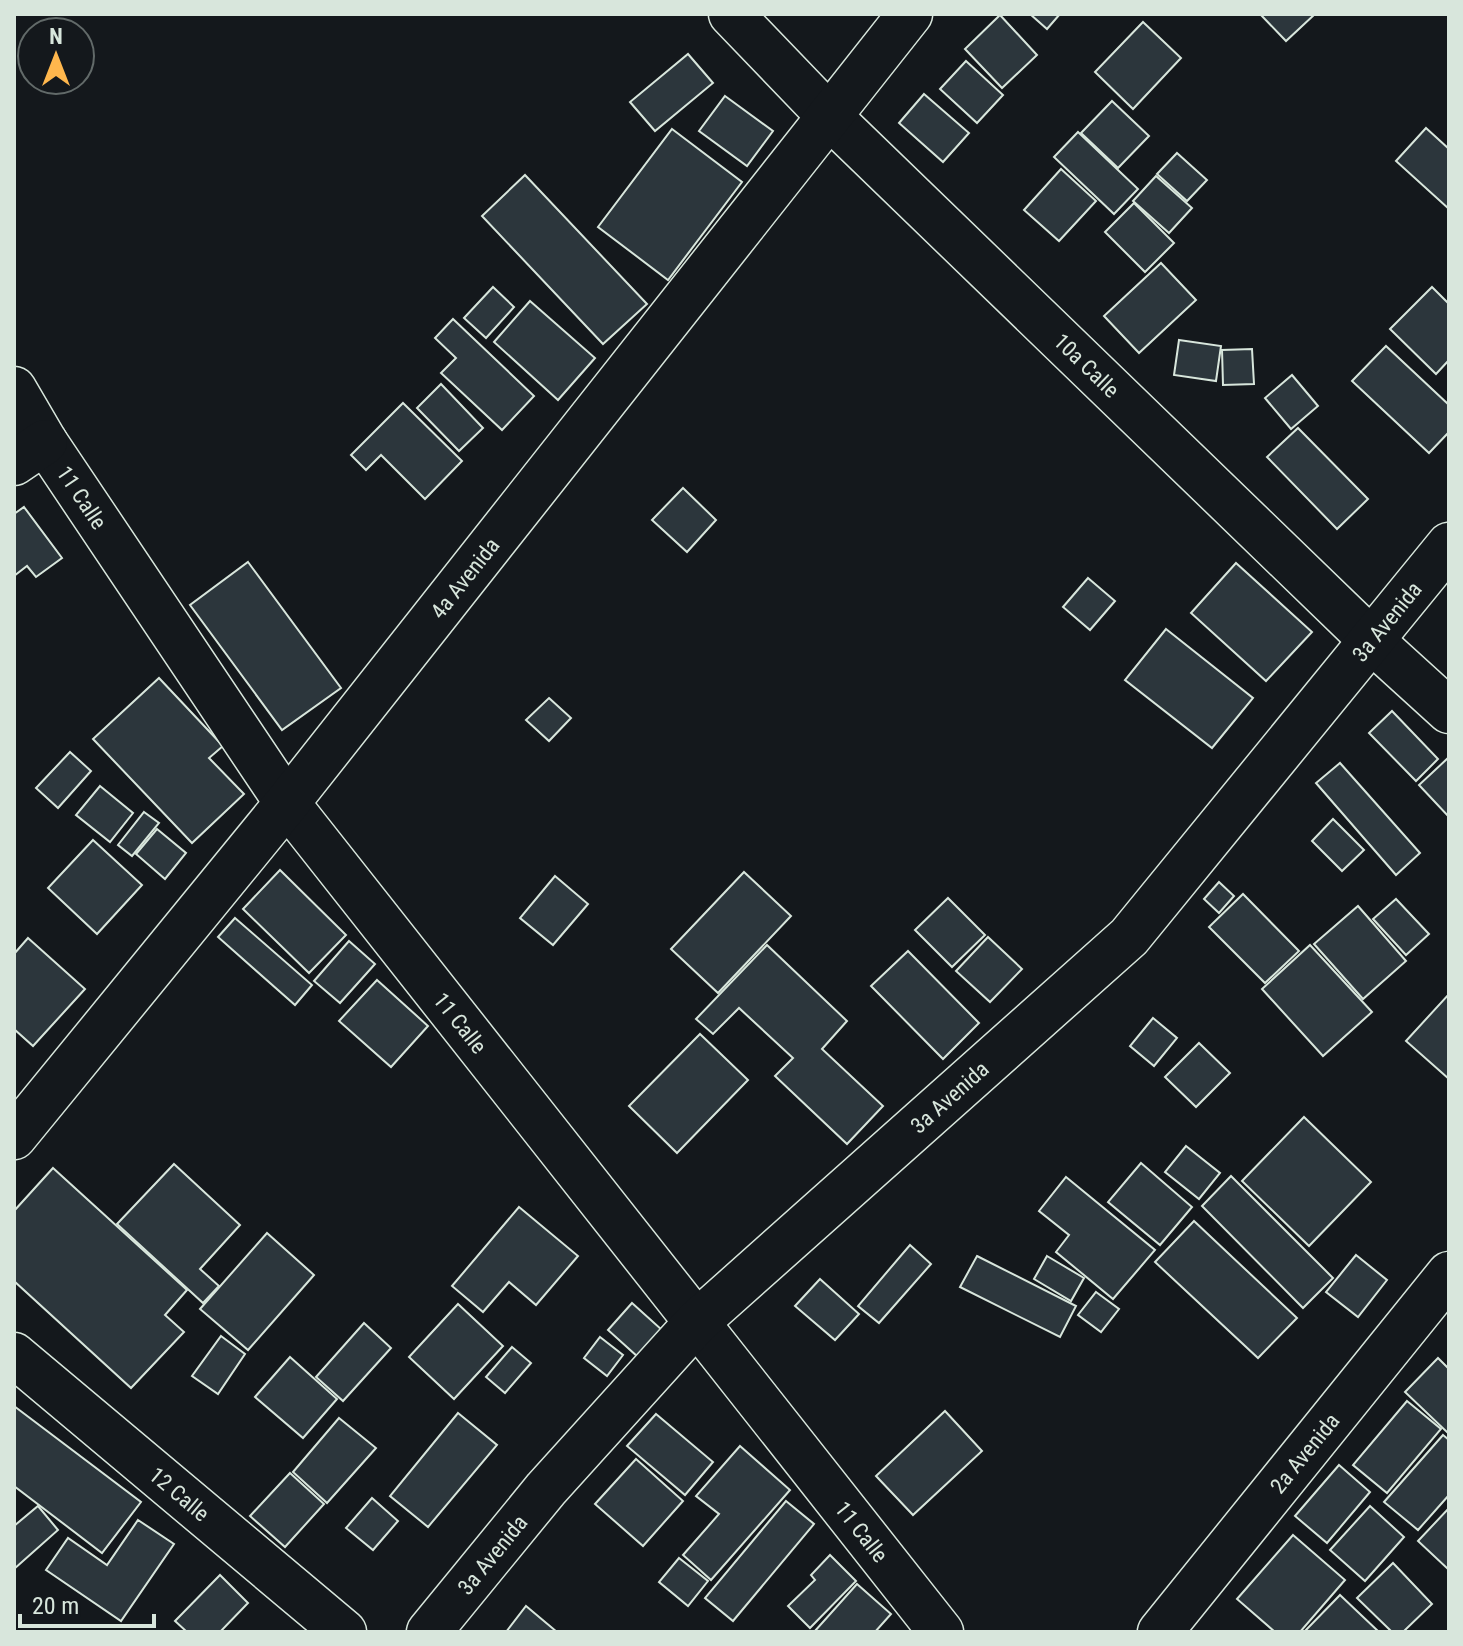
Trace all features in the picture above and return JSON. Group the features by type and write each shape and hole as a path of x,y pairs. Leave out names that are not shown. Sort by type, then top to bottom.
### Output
{"street":[{"name":"10a Calle","path":"731,14 830,117 1372,641 1449,711"},
{"name":"4a Avenida","path":"14,1137 287,803 910,14"},
{"name":"11 Calle","path":"14,389 29,452 287,803 941,1632"},
{"name":"3a Avenida","path":"429,1632 546,1489 697,1322 1129,937 1449,545"},
{"name":"2a Avenida","path":"1160,1632 1449,1274"},
{"name":"12 Calle","path":"14,1355 344,1632"}],"building":[{"path":"1030,14 1060,14 1047,29"},
{"path":"1260,14 1315,14 1286,41"},
{"path":"1000,15 1037,55 1002,88 965,49"},
{"path":"1143,22 1181,58 1133,109 1095,72"},
{"path":"688,54 713,83 655,131 630,102"},
{"path":"966,61 1003,95 977,123 940,89"},
{"path":"924,94 969,133 943,162 899,123"},
{"path":"725,96 773,131 747,166 699,131"},
{"path":"1112,101 1149,136 1118,168 1081,133"},
{"path":"1426,128 1449,149 1449,209 1396,161"},
{"path":"672,129 742,182 668,280 598,227"},
{"path":"1078,132 1138,189 1114,214 1054,157"},
{"path":"1177,153 1207,180 1187,201 1157,174"},
{"path":"1061,169 1096,201 1059,241 1024,210"},
{"path":"525,175 647,304 603,344 482,216"},
{"path":"1156,176 1192,208 1169,233 1133,201"},
{"path":"1134,203 1174,243 1145,272 1105,232"},
{"path":"1161,263 1196,300 1139,353 1104,316"},
{"path":"493,287 514,307 486,338 464,318"},
{"path":"1432,287 1449,304 1449,360 1436,374 1390,329"},
{"path":"530,301 595,358 558,400 494,342"},
{"path":"453,319 534,396 502,430 441,373 456,358 435,338"},
{"path":"1179,340 1221,346 1216,381 1174,375"},
{"path":"1386,346 1449,405 1449,432 1429,453 1352,381"},
{"path":"1252,349 1254,384 1223,385 1222,350"},
{"path":"1292,375 1318,406 1291,429 1265,398"},
{"path":"441,384 483,428 459,451 417,408"},
{"path":"403,403 462,461 425,499 381,455 366,470 351,455"},
{"path":"1298,428 1368,499 1337,529 1267,457"},
{"path":"683,488 716,520 687,552 652,520"},
{"path":"24,507 62,558 36,577 27,566 14,576 14,514"},
{"path":"248,562 341,688 282,730 190,605"},
{"path":"1236,563 1312,632 1266,681 1191,613"},
{"path":"1088,578 1115,601 1090,630 1063,607"},
{"path":"1166,629 1253,698 1212,748 1125,680"},
{"path":"159,678 223,746 209,758 244,794 192,843 93,739"},
{"path":"549,698 571,718 549,741 526,720"},
{"path":"1392,711 1438,759 1416,781 1369,733"},
{"path":"70,752 91,771 58,808 36,788"},
{"path":"1449,759 1449,817 1419,785"},
{"path":"1340,763 1420,853 1396,875 1316,783"},
{"path":"100,786 133,813 110,842 76,815"},
{"path":"144,812 159,823 132,856 118,845"},
{"path":"1333,819 1364,850 1342,871 1312,841"},
{"path":"157,829 186,853 165,879 136,854"},
{"path":"93,840 142,885 97,934 48,888"},
{"path":"280,870 346,935 309,973 243,909"},
{"path":"744,872 791,916 718,993 671,949"},
{"path":"555,876 588,904 553,945 520,918"},
{"path":"1219,882 1234,896 1219,913 1204,899"},
{"path":"1243,894 1299,951 1265,983 1209,927"},
{"path":"948,898 985,935 952,967 915,930"},
{"path":"1396,899 1429,934 1406,955 1373,919"},
{"path":"1358,906 1406,961 1363,999 1314,944"},
{"path":"235,918 312,985 295,1005 218,937"},
{"path":"988,937 1022,969 990,1002 956,971"},
{"path":"28,938 85,989 33,1046 14,1029 14,954"},
{"path":"349,941 375,964 340,1003 314,981"},
{"path":"767,945 847,1021 822,1049 883,1106 847,1144 775,1076 793,1058 739,1008 713,1034 696,1019"},
{"path":"1310,945 1372,1012 1323,1056 1262,989"},
{"path":"908,951 979,1023 943,1059 871,986"},
{"path":"377,980 428,1026 391,1067 339,1021"},
{"path":"1449,994 1449,1079 1406,1041"},
{"path":"1153,1018 1177,1038 1154,1066 1130,1046"},
{"path":"700,1034 748,1080 677,1153 629,1106"},
{"path":"1199,1043 1230,1073 1196,1107 1165,1077"},
{"path":"1304,1117 1371,1182 1309,1246 1242,1181"},
{"path":"1186,1146 1220,1173 1199,1199 1165,1172"},
{"path":"1141,1163 1192,1207 1160,1245 1108,1202"},
{"path":"174,1164 240,1225 200,1269 219,1286 203,1303 117,1224"},
{"path":"53,1168 187,1290 165,1315 184,1332 131,1388 14,1281 14,1211"},
{"path":"1231,1176 1333,1278 1303,1308 1202,1206"},
{"path":"1066,1177 1155,1250 1113,1299 1056,1252 1069,1235 1039,1211"},
{"path":"519,1207 578,1256 536,1305 509,1282 483,1312 452,1286"},
{"path":"1194,1221 1297,1318 1258,1358 1155,1262"},
{"path":"267,1233 314,1275 248,1350 200,1309"},
{"path":"910,1245 931,1264 879,1323 858,1306"},
{"path":"1356,1255 1387,1280 1358,1317 1326,1292"},
{"path":"977,1256 1076,1306 1060,1337 960,1287"},
{"path":"1047,1256 1084,1278 1071,1301 1034,1279"},
{"path":"820,1279 859,1314 835,1340 795,1306"},
{"path":"1096,1292 1119,1309 1101,1332 1078,1315"},
{"path":"632,1303 662,1330 638,1357 608,1330"},
{"path":"458,1304 503,1346 454,1399 409,1357"},
{"path":"364,1323 391,1348 343,1401 316,1377"},
{"path":"221,1336 245,1354 218,1394 192,1376"},
{"path":"600,1337 623,1355 607,1376 584,1358"},
{"path":"512,1347 531,1363 505,1393 486,1377"},
{"path":"290,1357 337,1399 303,1438 255,1397"},
{"path":"1438,1358 1449,1369 1449,1434 1405,1392"},
{"path":"1407,1401 1441,1429 1387,1493 1353,1465"},
{"path":"14,1406 141,1502 102,1553 14,1486"},
{"path":"945,1411 982,1451 913,1515 876,1476"},
{"path":"458,1413 497,1445 428,1527 390,1496"},
{"path":"656,1414 713,1462 685,1495 627,1446"},
{"path":"339,1418 376,1448 327,1503 293,1472"},
{"path":"1443,1435 1449,1440 1449,1495 1418,1530 1384,1502"},
{"path":"740,1446 790,1490 711,1580 683,1555 719,1514 696,1496"},
{"path":"636,1459 683,1501 643,1546 595,1504"},
{"path":"1339,1465 1370,1492 1327,1543 1295,1516"},
{"path":"290,1473 324,1504 285,1547 250,1516"},
{"path":"372,1498 398,1521 373,1550 346,1528"},
{"path":"786,1501 814,1524 733,1621 705,1598"},
{"path":"38,1506 58,1530 14,1569 14,1526"},
{"path":"1370,1506 1404,1537 1365,1581 1330,1550"},
{"path":"1449,1508 1449,1570 1418,1541"},
{"path":"138,1520 174,1544 121,1621 46,1570 68,1538 107,1565"},
{"path":"1293,1535 1345,1580 1300,1632 1275,1632 1237,1599"},
{"path":"830,1555 856,1581 810,1628 788,1606 815,1580 811,1575"},
{"path":"679,1558 708,1581 688,1606 659,1582"},
{"path":"1393,1563 1432,1604 1403,1632 1392,1632 1357,1598"},
{"path":"220,1575 248,1603 220,1632 187,1632 175,1621"},
{"path":"857,1584 891,1614 875,1632 814,1632"},
{"path":"1340,1595 1379,1632 1304,1632"},
{"path":"526,1606 557,1632 506,1632"}]}
